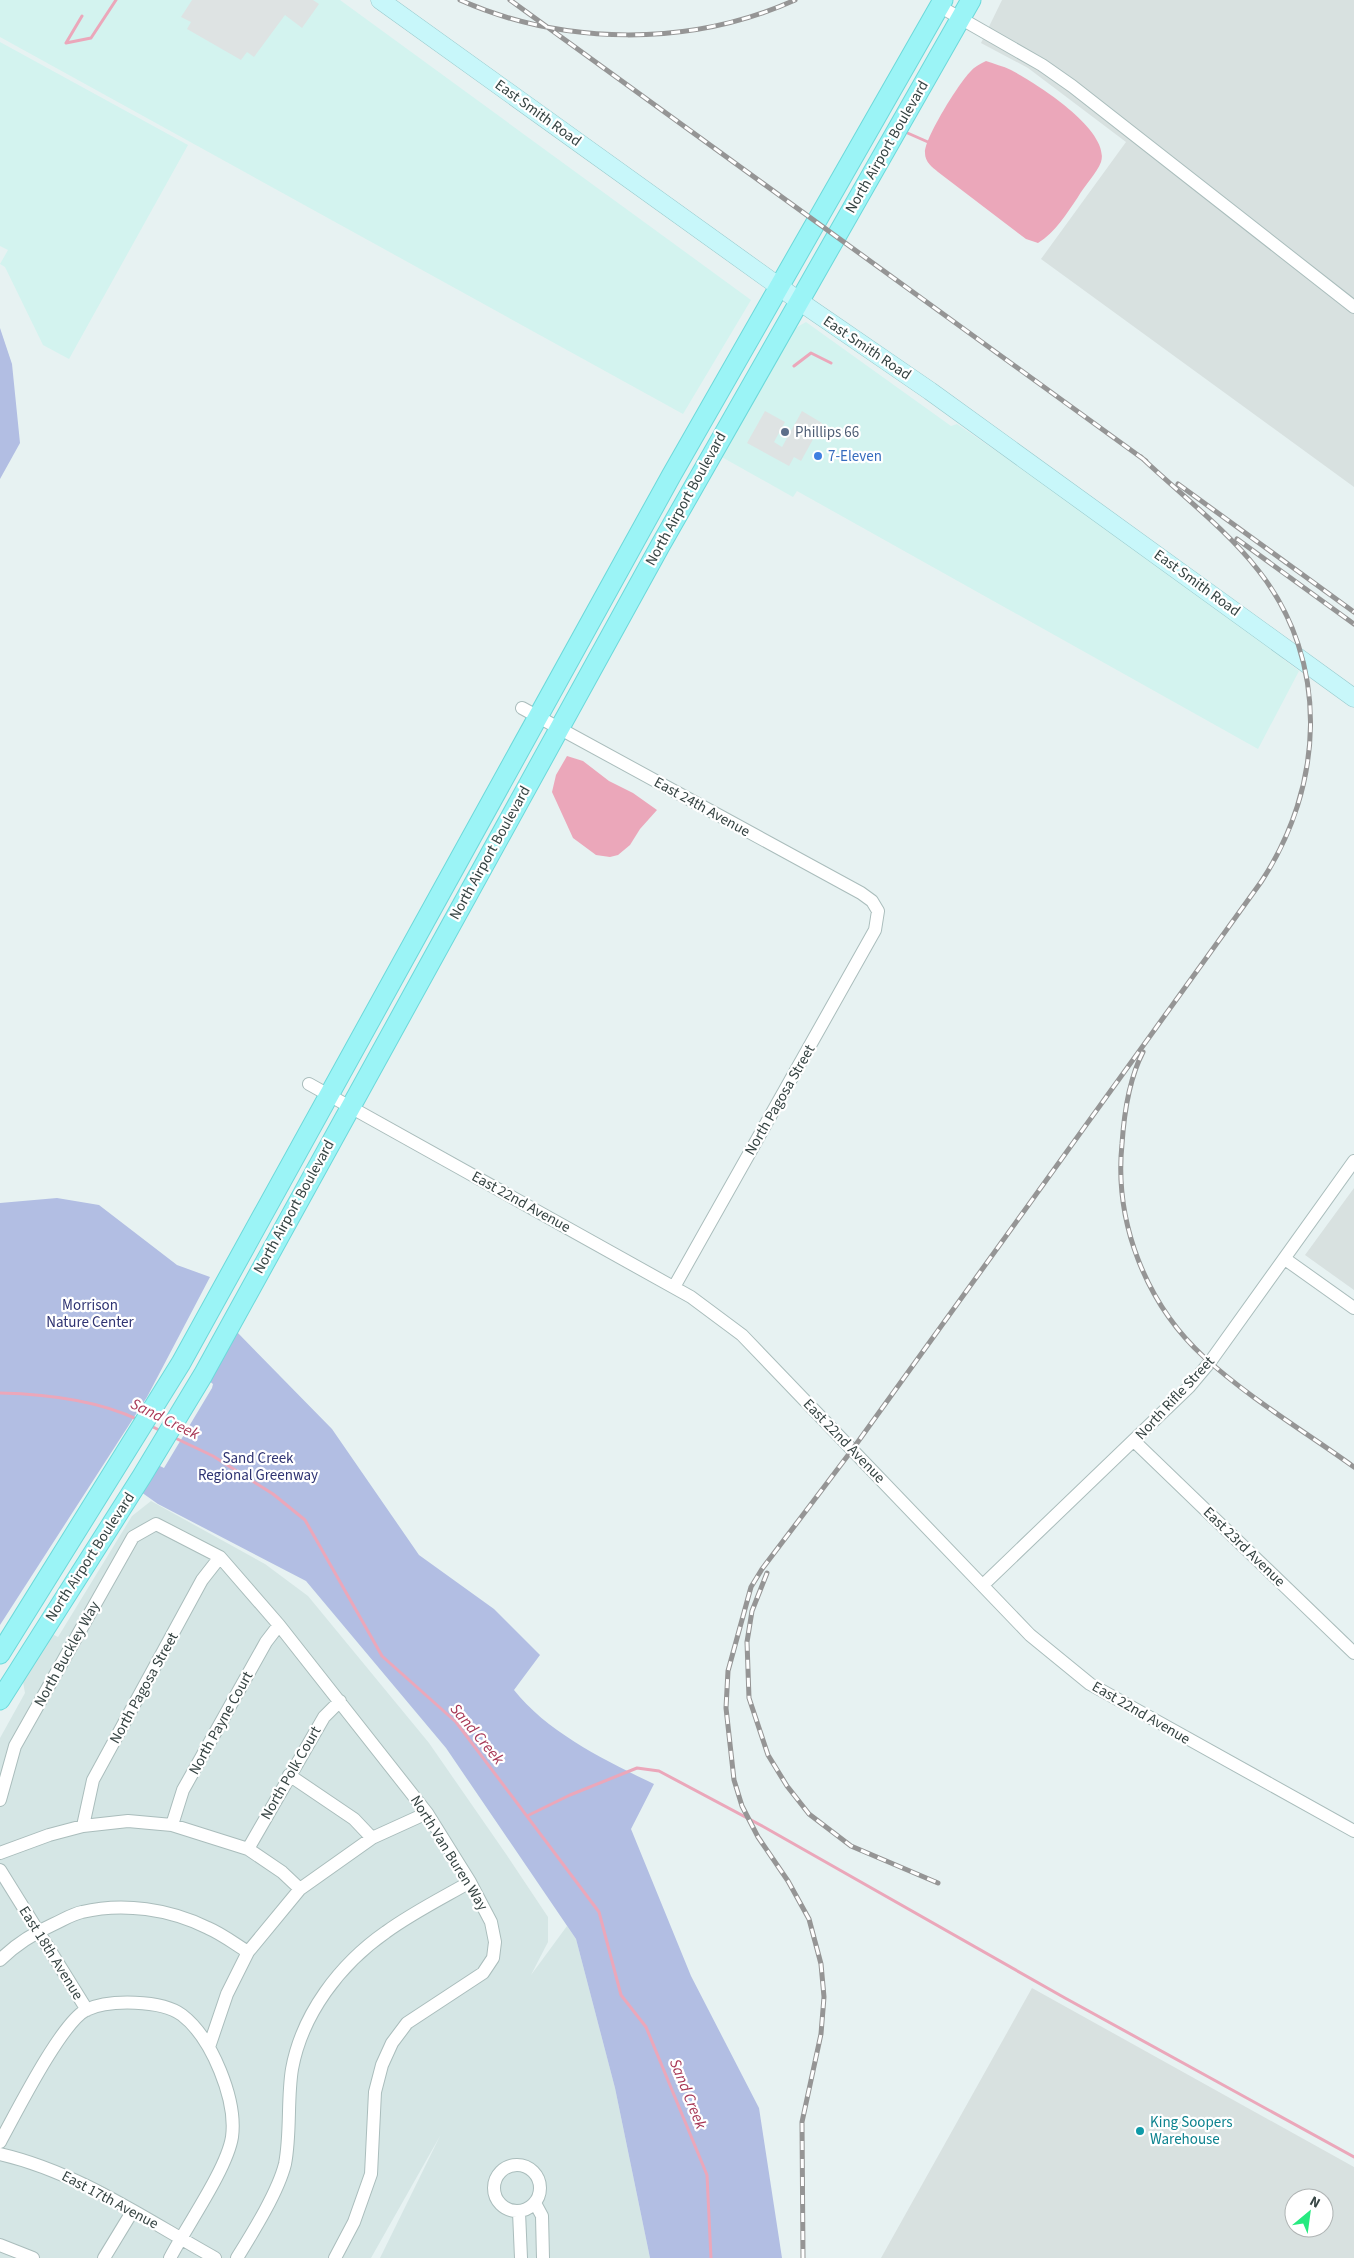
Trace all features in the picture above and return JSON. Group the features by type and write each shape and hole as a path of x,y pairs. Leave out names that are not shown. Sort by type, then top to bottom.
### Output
{"main road":[{"name":"North Airport Boulevard","path":"0,1700 142,1476 203,1375 559,728 798,302 971,0"},
{"name":"North Airport Boulevard","path":"0,1654 181,1363 779,287 941,3"}],"street":[{"name":"East Smith Road","path":"380,0 798,302 930,391 1354,698"},
{"path":"941,3 960,19 1042,66 1072,86 1354,308"},
{"name":"East 24th Avenue","path":"522,708 861,893 872,901 878,910"},
{"name":"North Pagosa Street","path":"674,1287 875,930 878,910"},
{"name":"East 22nd Avenue","path":"309,1084 674,1287 715,1313 742,1335 1048,1652 1090,1684 1354,1831"},
{"name":"North Rifle Street","path":"983,1585 1189,1387 1210,1362 1354,1161"},
{"path":"1285,1259 1354,1308"},
{"name":"East 23rd Avenue","path":"1134,1441 1354,1653"},
{"name":"North Van Buren Way","path":"156,1524 220,1557 279,1625 427,1813 470,1882 491,1922 495,1942 493,1958 483,1973 407,2023 392,2043 382,2064 375,2092 371,2174 354,2222 335,2258"},
{"name":"North Buckley Way","path":"0,1800 16,1746 128,1545 133,1537 156,1524"},
{"name":"North Pagosa Street","path":"83,1826 93,1780 202,1580 220,1557"},
{"name":"North Payne Court","path":"172,1825 184,1790 266,1642 279,1625"},
{"name":"North Polk Court","path":"248,1849 324,1717 340,1701"},
{"path":"289,1775 354,1819 372,1838"},
{"path":"209,2047 227,1994 248,1952 300,1889 372,1838 427,1813"},
{"path":"0,1853 48,1835 83,1826 128,1821 172,1825 248,1849 282,1872 300,1889"},
{"name":"East 18th Avenue","path":"0,1870 87,2010"},
{"path":"238,2258 263,2214 285,2164 292,2069 303,2031 320,2000 351,1960 386,1932 470,1882"},
{"path":"0,1960 8,1952 38,1932 80,1912 138,1908 170,1913 209,1928 248,1952"},
{"path":"0,2142 58,2041 70,2023 87,2010 118,2003 149,2002 181,2015 209,2047 223,2076 230,2105 232,2137 224,2162 170,2258"},
{"name":"East 17th Avenue","path":"0,2154 30,2161 76,2180 215,2258"},
{"path":"514,2165 527,2166 532,2170 538,2177 540,2186 539,2195 535,2203 528,2209 519,2212 510,2211 502,2206 493,2190 498,2173 514,2165"},
{"path":"535,2203 542,2216 544,2258"},
{"path":"104,2258 132,2212"},
{"path":"519,2212 521,2258"},
{"path":"0,2245 33,2258"}],"shaded area":[{"path":"0,0 340,0 751,300 683,414 0,37"},
{"path":"192,0 313,0 319,4 302,28 285,15 254,57 247,52 241,60 187,29 191,22 181,17"},
{"path":"1002,0 1354,0 1354,487 1041,259 1126,142 1028,68 981,43"},
{"path":"0,42 188,145 69,359 43,345 5,267 0,264 8,250 0,246"},
{"path":"986,61 1011,70 1068,108 1083,122 1101,149 1101,162 1097,171 1060,222 1050,234 1038,243 1026,239 938,172 929,164 925,156 930,136 951,99 972,70"},
{"path":"806,322 951,426 957,424 1037,479 1284,656 1283,659 1299,671 1258,749 797,491 793,497 720,456 792,330"},
{"path":"765,411 785,422 774,442 782,447 802,411 822,423 801,461 794,457 789,466 747,443"},
{"path":"567,756 583,761 609,781 633,793 657,810 640,829 630,845 618,855 610,857 596,855 573,838 552,792 556,775"},
{"path":"1354,1188 1354,1290 1305,1255"},
{"path":"151,1501 265,1564 308,1596 429,1743 548,1917 548,1942 531,1975 567,1926 576,1939 615,2088 650,2258 380,2258 440,2136 371,2258 0,2258 0,1738 25,1693 23,1682 52,1634 58,1637 132,1516"},
{"path":"1032,1988 1354,2167 1354,2258 881,2258"}],"green space":[{"path":"0,328 12,364 20,443 0,479"},
{"name":"Morrison Nature Center","path":"57,1198 99,1205 177,1265 210,1277 147,1397 0,1625 0,1203"},
{"name":"Sand Creek Regional Greenway","path":"236,1331 332,1429 419,1555 494,1609 540,1655 514,1690 543,1719 560,1732 597,1755 654,1784 631,1829 691,1976 759,2108 782,2258 650,2258 615,2088 576,1939 446,1748 306,1581 158,1504 141,1492 158,1465 164,1468 212,1388 213,1384 209,1381"}],"waterway":[{"path":"82,16 66,43 91,38 116,0"},
{"path":"903,131 928,142"},
{"path":"794,366 811,353 831,363"},
{"name":"Sand Creek","path":"0,1393 71,1399 106,1407 139,1420"},
{"name":"Sand Creek","path":"149,1425 161,1431"},
{"name":"Sand Creek","path":"173,1437 213,1456 273,1494 305,1520 382,1656 456,1722 599,1912 621,1995 646,2027 707,2175 711,2258"},
{"path":"527,1816 570,1795 637,1768 659,1771 764,1827 1065,1998 1354,2157"}],"railway":[{"path":"460,0 500,15 542,26 584,33 628,35 671,33 713,26 755,15 795,0"},
{"path":"510,0 1146,461"},
{"path":"803,2258 802,2122 821,2034 824,1997 821,1964 809,1919 788,1881 758,1837 742,1806 734,1780 726,1708 728,1671 751,1587 762,1569 852,1450 1261,882 1282,845 1297,806 1307,766 1310,725 1308,684 1298,644 1282,606 1258,570 1232,540 1141,457"},
{"path":"1178,484 1354,612"},
{"path":"1237,539 1354,624"},
{"path":"1143,1052 1138,1062 1128,1097 1123,1133 1121,1173 1123,1203 1129,1232 1138,1260 1150,1287 1183,1336 1204,1357 1258,1400 1354,1467"},
{"path":"767,1573 752,1611 747,1642 749,1698 768,1755 787,1786 809,1814 851,1846 938,1883"}],"place":[{"name":"Phillips 66","path":"785,432"},
{"name":"7-Eleven","path":"818,456"},
{"name":"King Soopers Warehouse","path":"1140,2131"}]}
